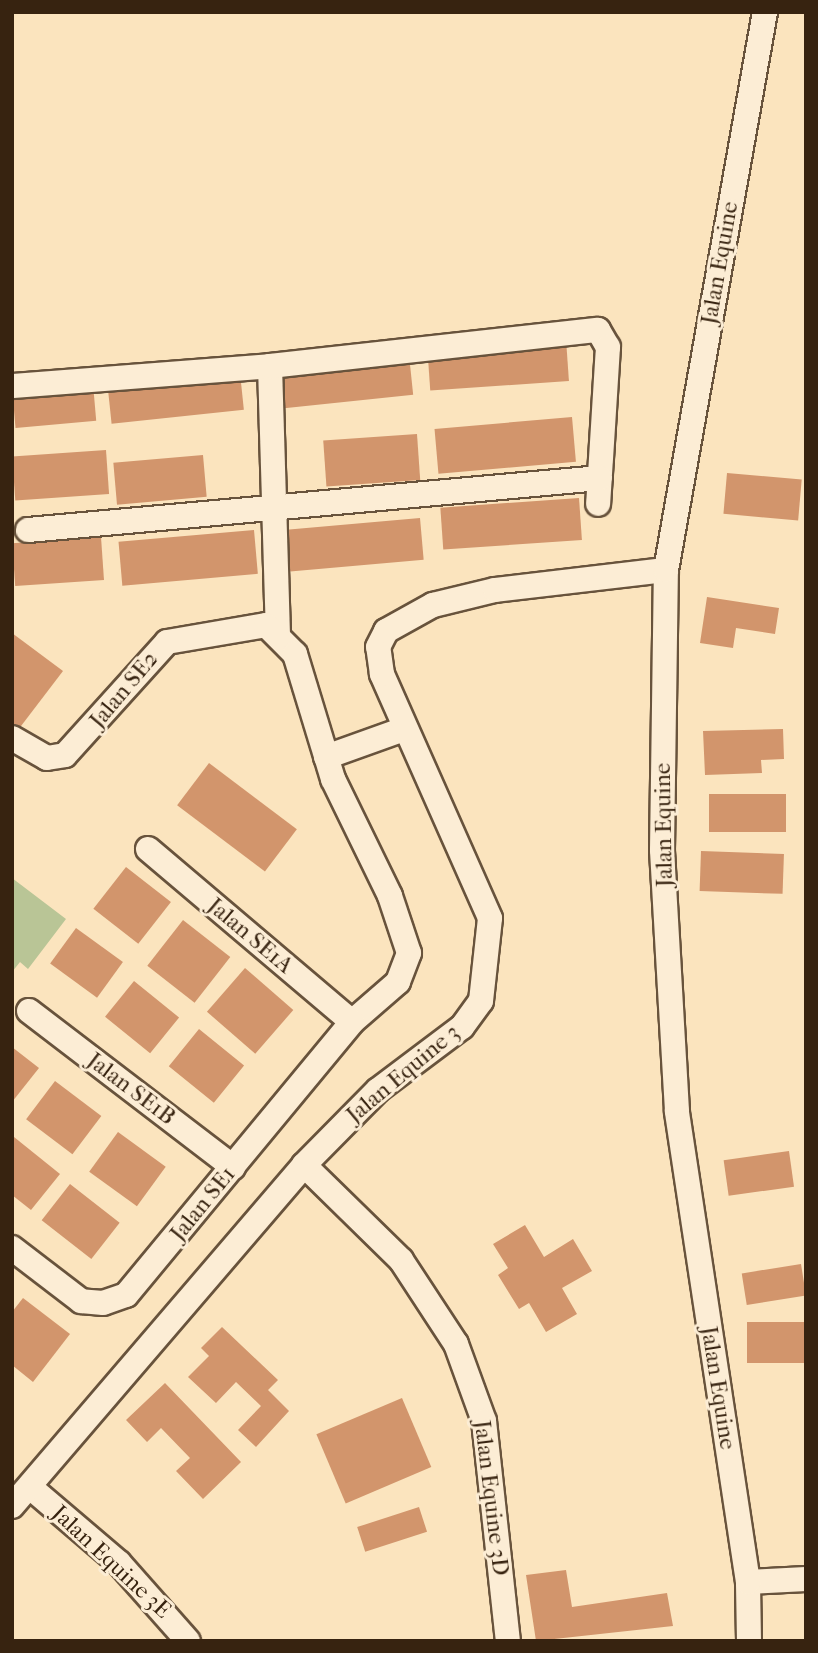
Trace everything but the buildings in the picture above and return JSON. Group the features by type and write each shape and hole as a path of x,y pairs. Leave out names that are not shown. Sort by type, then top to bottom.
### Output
{"street":[{"name":"Jalan Equine","path":"749,1641 748,1582 677,1111 662,850 666,570 765,12"},
{"path":"12,386 270,366 598,330 608,347 598,504"},
{"path":"270,366 278,632 295,654 326,757 404,729"},
{"path":"28,530 600,478"},
{"name":"Jalan Equine 3","path":"12,1506 304,1165 378,1090 461,1027 481,1001 490,918 404,729 379,661 378,647 399,618 495,590 666,570"},
{"name":"Jalan SE2","path":"12,737 47,758 65,755 167,642 253,625 278,632"},
{"name":"Jalan SE1","path":"12,1248 81,1301 103,1303 126,1296 358,1016 398,982 409,953 390,896 326,757"},
{"name":"Jalan SE1A","path":"148,849 358,1016"},
{"name":"Jalan SE1B","path":"29,1011 233,1167"},
{"name":"Jalan Equine 3D","path":"304,1165 401,1260 456,1344 484,1421 508,1641"},
{"name":"Jalan Equine 3E","path":"30,1488 119,1563 188,1641"},
{"path":"748,1582 806,1578"}],"green space":[{"path":"12,878 66,919 28,969 20,962 12,972"}]}
